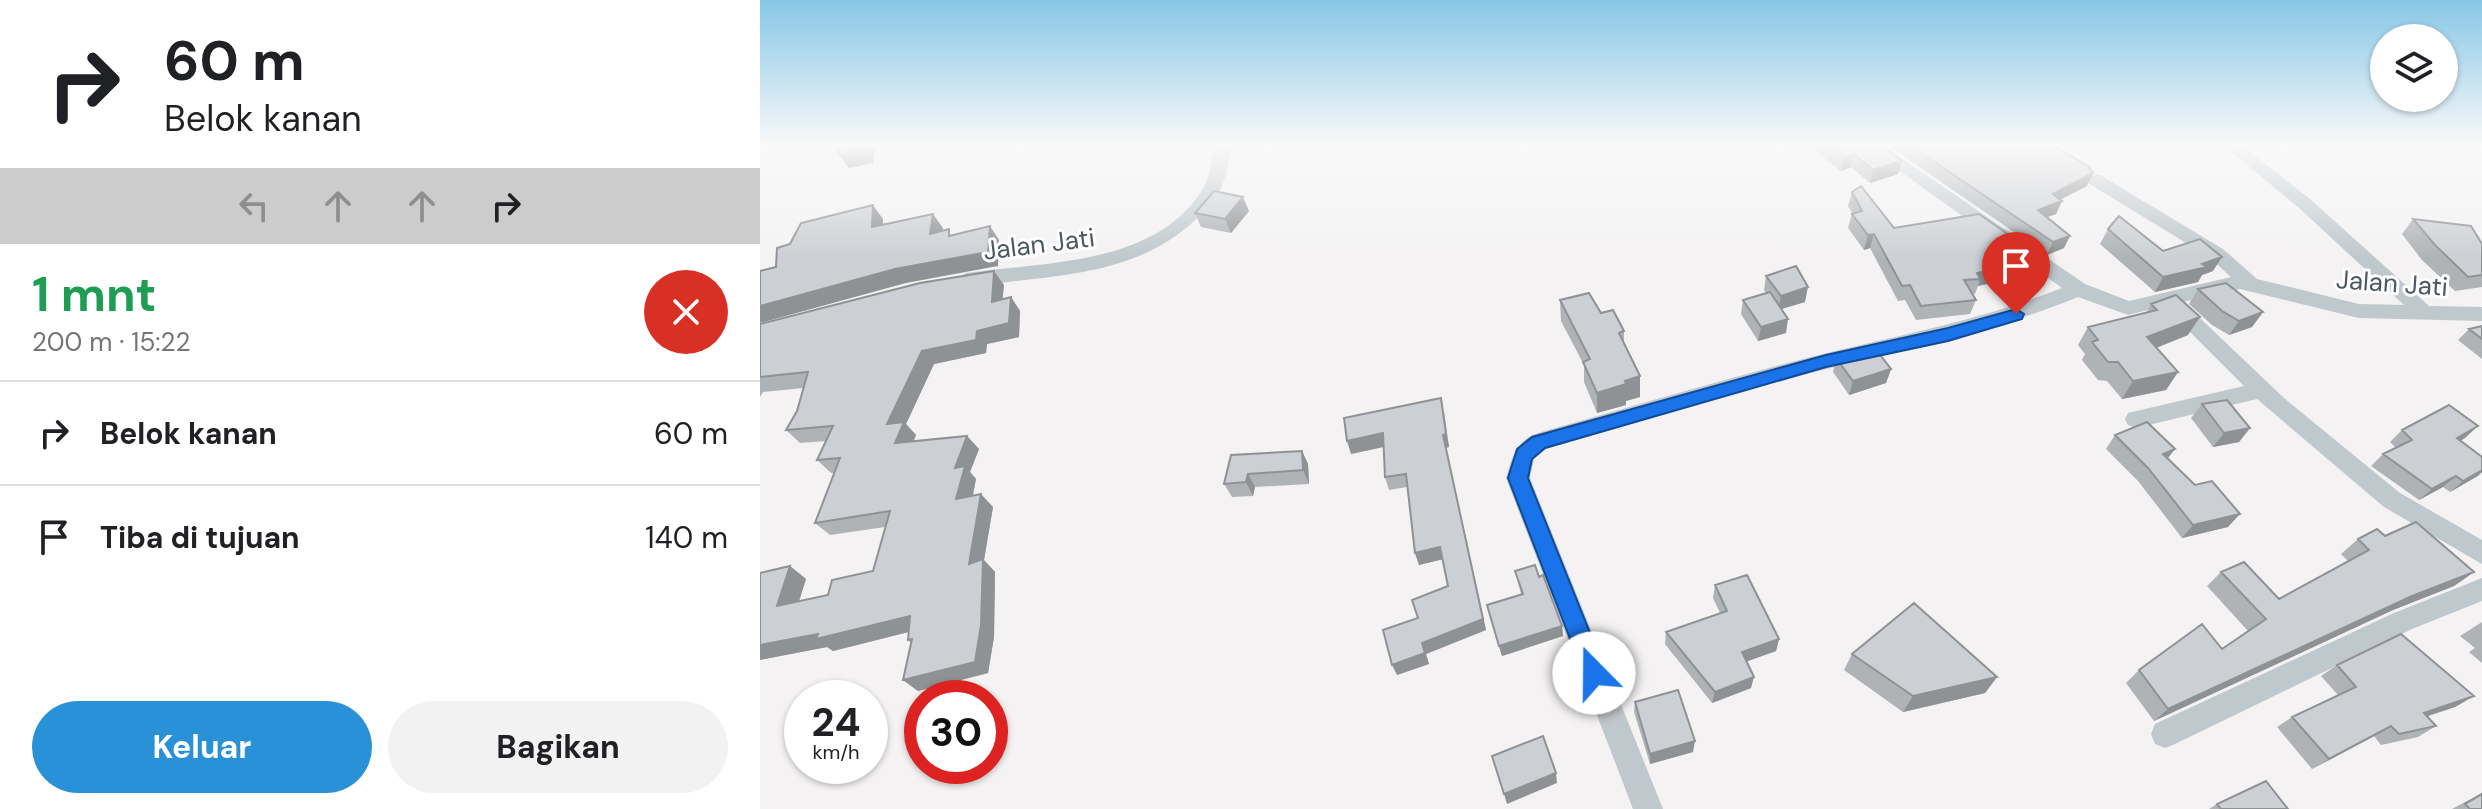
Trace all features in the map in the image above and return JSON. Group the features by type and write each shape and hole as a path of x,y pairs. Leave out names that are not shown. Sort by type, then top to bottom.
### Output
{"street":[{"name":"Jalan Jati","path":"941,285 1012,271 1074,268 1117,260 1143,251 1167,237 1212,191 1214,184"},
{"name":"Jalan Jati","path":"1927,184 2078,289 2128,308 2209,287 2249,282 2345,309 2482,314"},
{"path":"2102,184 2216,253 2249,282"},
{"path":"2280,184 2426,314"},
{"path":"1648,809 1518,478 1524,455 1538,442 1624,416 1826,361 1948,334 2016,314 2078,289"},
{"path":"2167,299 2262,390 2392,500 2482,553"},
{"path":"2136,419 2262,390"},
{"path":"2165,734 2403,621 2482,589"}],"building":[{"path":"1967,184 2073,184 2053,194 2062,201 2038,210 2070,236 2053,242"},
{"path":"1861,186 1894,228 1979,214 2029,249 2038,260 1977,273 1980,279 1964,280 1976,300 1921,306 1910,285 1902,286 1874,234 1868,235 1852,214 1862,211 1852,192"},
{"path":"1214,191 1243,197 1225,219 1195,213"},
{"path":"873,205 872,227 933,214 930,234 949,229 949,236 990,226 988,252 895,269 760,306 760,271 776,267 777,248 790,244 801,223"},
{"path":"2119,216 2163,251 2200,239 2222,257 2202,264 2207,267 2163,277 2108,229"},
{"path":"2413,219 2471,226 2482,244 2482,275 2468,277"},
{"path":"1796,266 1808,287 1781,296 1766,276"},
{"path":"994,271 992,302 1011,297 1009,323 977,331 976,340 922,351 887,424 904,422 895,443 967,436 955,468 965,466 956,499 981,494 969,564 983,559 981,625 975,662 903,680 912,639 908,640 910,616 816,639 818,634 760,645 760,573 790,566 777,606 828,595 832,580 873,571 890,511 815,523 840,458 817,460 833,426 786,430 797,411 808,372 760,377 760,324 920,283"},
{"path":"2226,283 2263,312 2239,321 2222,311 2198,289"},
{"path":"1770,292 1788,319 1761,327 1743,300"},
{"path":"1589,293 1601,313 1613,310 1624,331 1619,333 1640,376 1597,393 1583,362 1590,359 1560,300"},
{"path":"2176,295 2200,317 2147,337 2178,372 2133,381 2118,362 2108,362 2092,342 2098,340 2088,327 2157,310 2151,304"},
{"path":"2482,326 2482,339 2469,329"},
{"path":"1874,347 1891,369 1853,381 1836,358"},
{"path":"1441,398 1446,434 1443,435 1483,619 1422,643 1425,653 1392,665 1383,630 1418,618 1412,600 1448,586 1440,547 1415,553 1406,474 1385,477 1383,433 1347,441 1344,418"},
{"path":"2227,400 2250,428 2224,433 2202,404"},
{"path":"2449,405 2478,426 2457,438 2482,457 2482,470 2463,481 2456,476 2432,489 2383,454 2412,440 2402,430"},
{"path":"2147,422 2175,449 2163,454 2195,485 2212,481 2240,514 2193,525 2148,468 2115,435"},
{"path":"1302,451 1303,470 1248,474 1246,482 1224,484 1231,455"},
{"path":"2416,522 2474,572 2412,596 2168,709 2139,670 2202,624 2222,649 2266,619 2221,572 2244,562 2279,599 2369,550 2358,539 2377,529 2385,536"},
{"path":"1535,565 1539,577 1543,575 1562,626 1499,646 1487,605 1523,594 1515,571"},
{"path":"1747,575 1779,639 1742,652 1754,677 1715,692 1666,632 1727,611 1715,585"},
{"path":"1914,603 1997,677 1913,696 1852,654"},
{"path":"2401,634 2474,696 2424,713 2436,726 2399,734 2391,726 2329,759 2292,717 2356,687 2337,665"},
{"path":"1678,690 1695,741 1650,754 1635,702"},
{"path":"1543,736 1556,773 1504,794 1492,756"},
{"path":"2266,781 2288,809 2221,809 2217,804"},
{"path":"2482,794 2482,809 2470,809 2465,804"}],"route":[{"path":"1594,673 1518,478 1519,463 1538,442 1826,361 1948,334 2016,314"}]}
